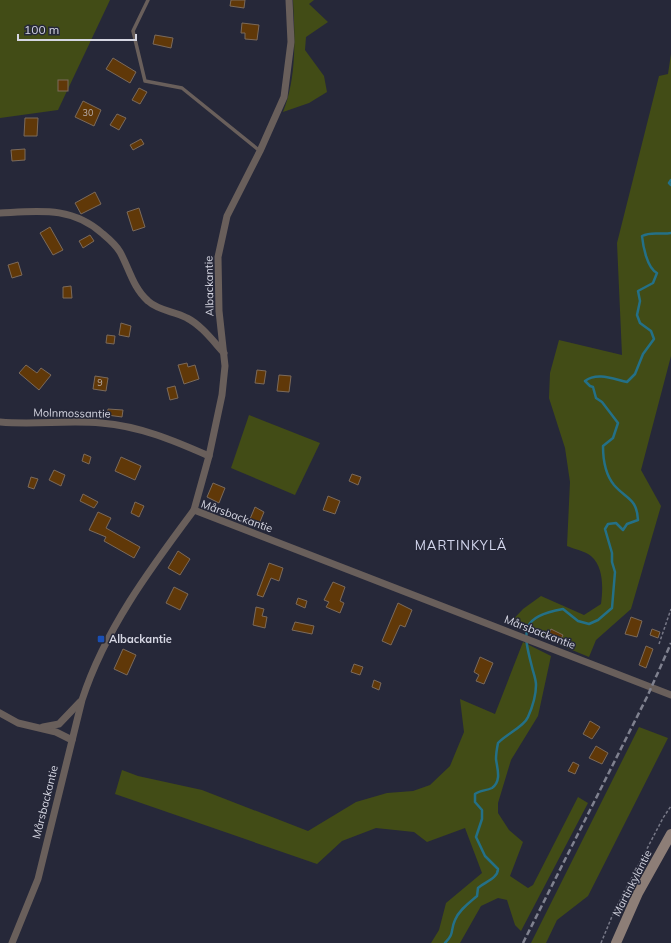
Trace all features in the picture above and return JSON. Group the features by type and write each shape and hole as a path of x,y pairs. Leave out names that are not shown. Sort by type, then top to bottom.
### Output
{"street":[{"name":"Albackantie","path":"194,510 209,456 222,395 225,366 219,312 218,257 227,216 260,151 284,97 291,42 289,0"},
{"path":"0,213 33,212 68,214 79,217 94,225 119,250 135,284 146,299 158,308 186,317 194,322 224,353"},
{"name":"Molnmossantie","path":"0,422 101,422 141,429 178,442 209,456"},
{"name":"Mårsbackantie","path":"12,943 38,879 88,680 112,630 165,550 194,510 671,695"},
{"path":"41,728 59,724 82,700"},
{"path":"0,713 18,724 56,732 72,740"},
{"name":"Martinkyläntie","path":"616,943 638,893 671,834"}],"lane":[{"path":"148,0 134,31 145,81 182,88 260,151"}],"path":[{"path":"659,644 671,610"},
{"path":"601,943 649,845 671,806"}],"green space":[{"path":"0,0 110,0 58,110 0,118"},
{"path":"293,0 314,0 309,4 328,22 306,37 305,50 324,76 327,92 309,103 283,112 288,99 293,71"},
{"path":"671,54 671,356 641,470 661,506 631,609 596,640 589,657 509,624 523,609 541,596 584,615 601,604 602,578 598,566 591,556 567,546 570,482 565,448 549,398 550,373 559,340 622,355 617,243 659,76 668,74"},
{"path":"249,415 320,443 295,495 231,468"},
{"path":"523,642 551,656 538,716 511,760 498,803 498,813 509,830 523,842 510,876 528,888 533,885 578,797 588,803 521,931 515,925 507,900 498,898 481,906 460,943 431,943 439,930 446,903 482,873 465,828 427,842 414,832 376,828 342,841 317,864 115,794 122,770 138,776 202,790 308,831 356,802 387,793 413,791 430,785 450,766 464,732 460,699 495,714"},
{"path":"639,727 668,738 588,896 557,920 546,943 531,943"}],"building":[{"path":"231,0 245,0 244,8 230,6"},
{"path":"242,23 259,25 257,40 245,39 245,33 241,33"},
{"path":"155,35 173,38 171,48 153,44"},
{"path":"113,58 136,72 130,83 106,69"},
{"path":"58,80 68,80 68,91 58,91"},
{"path":"139,88 147,92 140,104 132,100"},
{"path":"83,101 101,110 94,126 75,117"},
{"path":"117,114 126,118 119,130 110,125"},
{"path":"25,118 38,118 37,136 24,136"},
{"path":"141,139 144,144 133,150 130,145"},
{"path":"25,149 25,160 12,161 11,150"},
{"path":"95,192 101,204 81,214 75,203"},
{"path":"139,208 145,227 133,231 127,212"},
{"path":"50,227 63,250 53,255 40,233"},
{"path":"90,235 94,241 83,248 79,241"},
{"path":"18,262 22,275 12,278 8,265"},
{"path":"71,286 72,298 63,298 63,287"},
{"path":"121,323 131,326 129,337 119,335"},
{"path":"107,335 115,336 114,344 106,343"},
{"path":"187,363 188,367 195,365 199,379 184,384 178,365"},
{"path":"26,365 37,373 41,368 51,375 39,390 19,373"},
{"path":"257,370 266,371 264,384 255,383"},
{"path":"279,375 291,376 289,392 277,391"},
{"path":"95,376 108,378 106,391 93,389"},
{"path":"175,386 178,398 170,400 167,388"},
{"path":"108,409 123,410 122,417 107,415"},
{"path":"84,454 91,457 89,464 82,461"},
{"path":"121,457 141,466 135,480 115,471"},
{"path":"54,470 65,475 61,486 49,480"},
{"path":"352,474 361,477 358,485 349,481"},
{"path":"31,477 38,479 34,489 28,487"},
{"path":"213,483 225,488 219,503 207,497"},
{"path":"83,494 98,502 94,508 80,501"},
{"path":"328,496 340,501 335,514 323,510"},
{"path":"135,502 144,506 139,517 131,513"},
{"path":"255,507 264,512 259,524 250,519"},
{"path":"98,512 111,518 106,528 140,547 134,558 104,541 106,537 89,530"},
{"path":"178,551 190,559 180,575 168,568"},
{"path":"269,563 283,568 279,581 271,578 263,597 257,595"},
{"path":"333,582 345,587 340,601 344,603 340,613 326,607 329,602 324,600"},
{"path":"174,587 188,594 180,610 166,603"},
{"path":"298,598 307,601 305,608 296,604"},
{"path":"398,603 412,610 405,627 400,625 391,645 382,641"},
{"path":"256,607 264,609 262,616 267,617 265,628 253,625"},
{"path":"631,617 642,621 637,637 625,634"},
{"path":"295,622 314,626 312,634 292,630"},
{"path":"551,629 563,635 560,641 548,636"},
{"path":"652,629 660,632 658,638 650,635"},
{"path":"646,646 653,649 646,668 639,665"},
{"path":"123,649 136,655 127,675 114,669"},
{"path":"480,657 493,663 484,684 476,681 479,675 474,672"},
{"path":"354,664 363,667 360,675 351,672"},
{"path":"374,680 381,683 379,690 372,687"},
{"path":"590,721 600,727 592,739 583,734"},
{"path":"596,746 608,753 602,764 589,758"},
{"path":"573,762 579,765 575,774 568,771"}],"waterway":[{"path":"671,180 669,183 671,185"},
{"path":"445,943 450,937 459,913 477,896 478,888 496,875 498,869 485,856 476,837 482,819 482,810 475,802 475,794 492,788 497,782 498,770 496,753 498,743 526,721 532,706 536,685 527,643 526,634 528,627 532,621 539,616 563,609 578,621 589,624 598,620 612,608 615,572 612,562 612,553 605,529 608,524 616,523 623,530 627,524 638,520 636,507 614,485 608,476 605,466 603,446 613,438 618,423 602,402 596,398 593,387 585,381 590,378 600,377 627,382 635,374 643,354 654,339 651,331 640,323 637,315 640,301 638,291 653,283 657,273 648,262 642,236 649,234 671,233"}],"railway":[{"path":"523,943 648,695 671,643"}],"place":[{"name":"Albackantie","path":"101,639"}],"district":[{"name":"MARTINKYLÄ","path":"461,545"}]}
